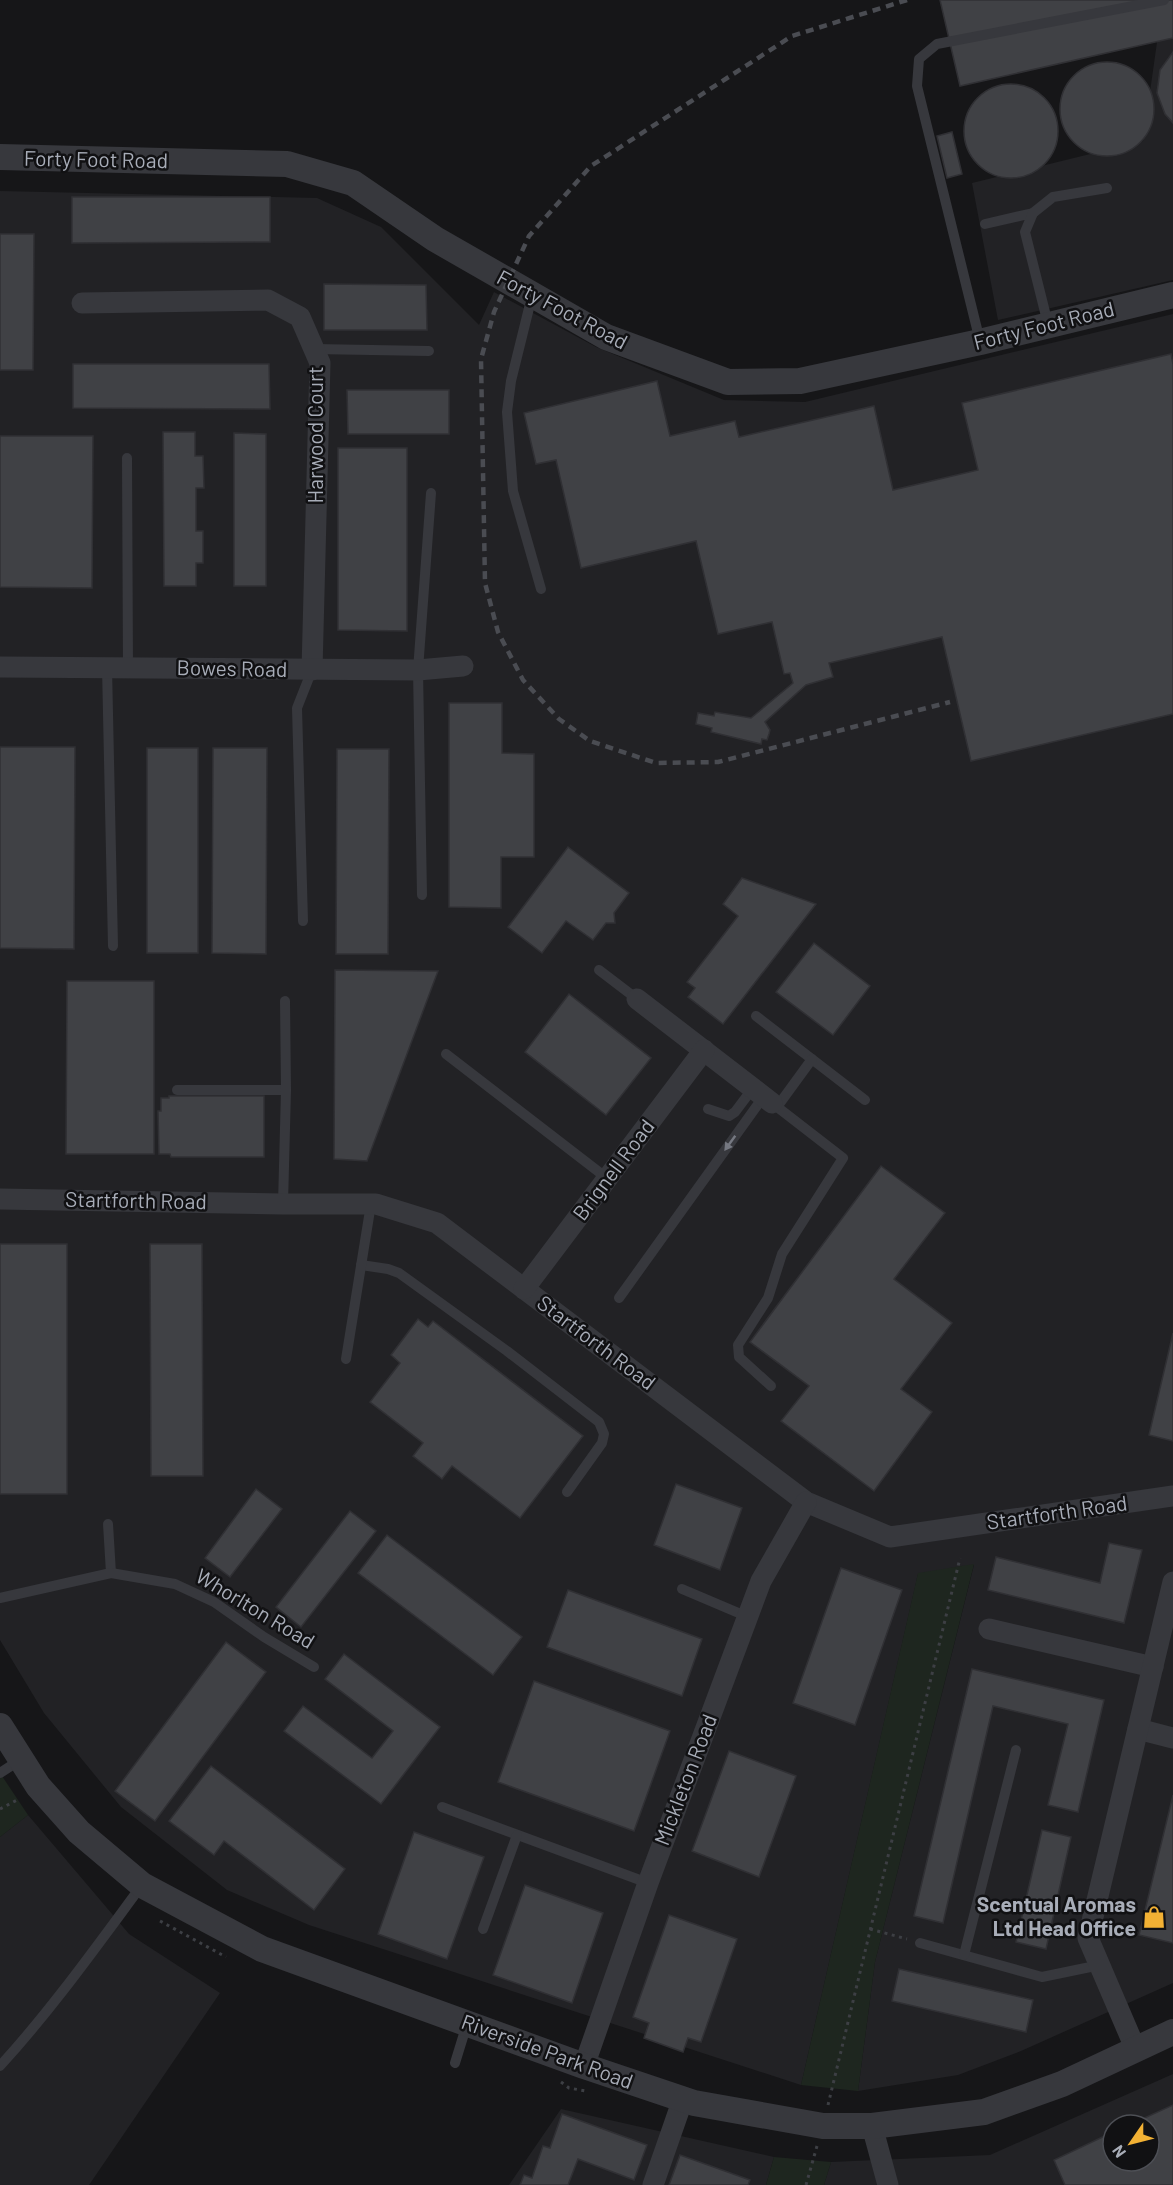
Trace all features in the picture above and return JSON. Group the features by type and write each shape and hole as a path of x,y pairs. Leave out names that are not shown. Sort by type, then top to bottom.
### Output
{"street":[{"name":"Forty Foot Road","path":"0,157 287,164 353,183 435,238 606,338 728,382 800,381 980,342 1173,295"},
{"name":"Harwood Court","path":"82,303 268,300 300,317 320,363 312,670"},
{"name":"Bowes Road","path":"0,667 418,670 463,666"},
{"path":"637,999 767,1098"},
{"name":"Brignell Road","path":"524,1289 704,1050"},
{"name":"Startforth Road","path":"0,1198 371,1204 437,1223 806,1502 890,1537 1173,1496"},
{"name":"Mickleton Road","path":"584,2066 648,1883 761,1581 806,1502"},
{"path":"1136,2050 1088,1938 1173,1582"},
{"path":"989,1629 1153,1667"},
{"name":"Riverside Park Road","path":"0,1726 10,1767 39,1786 79,1832 142,1885 262,1949 584,2066 694,2103 823,2126 872,2126 984,2112 1062,2084 1173,2032"},
{"path":"1138,1729 1173,1738"},
{"path":"653,2185 682,2099"},
{"path":"872,2126 888,2185"}],"lane":[{"path":"980,342 918,86 919,59 937,44 1164,0"},
{"path":"985,224 1032,213 1053,197 1107,188"},
{"path":"1032,213 1025,232 1048,324"},
{"path":"532,296 511,381 507,412 513,491 541,589"},
{"path":"314,349 429,351"},
{"path":"113,946 118,667 128,458"},
{"path":"422,895 418,670 431,493"},
{"path":"303,921 297,708 312,670"},
{"path":"599,970 637,999"},
{"path":"283,1204 286,1090 285,1001"},
{"path":"756,1016 865,1100"},
{"path":"446,1054 608,1179"},
{"path":"619,1298 767,1098 812,1059"},
{"path":"177,1090 286,1090"},
{"path":"708,1110 729,1116 767,1098"},
{"path":"767,1098 843,1158 782,1254 768,1298 738,1345 739,1357 771,1386"},
{"path":"346,1359 371,1204"},
{"path":"361,1265 399,1273 507,1351 599,1422 604,1434 602,1443 567,1492"},
{"path":"108,1524 111,1573"},
{"name":"Whorlton Road","path":"0,1598 111,1573 175,1584 214,1602 264,1637 314,1666"},
{"path":"682,1589 748,1617"},
{"path":"964,1955 1016,1750"},
{"path":"442,1807 648,1883"},
{"path":"483,1929 517,1834"},
{"path":"0,2066 27,2037 142,1885"},
{"path":"920,1943 1042,1977 1100,1965"},
{"path":"455,2063 467,2024"}],"path":[{"path":"806,2185 823,2126 960,1558"},
{"path":"870,1929 920,1943"}],"shaded area":[{"path":"1163,0 1173,0 1173,280 998,320 972,183 1143,141"},
{"path":"0,191 317,198 381,227 479,325 494,292 596,347 724,400 805,402 1173,314 1173,1983 1021,2051 958,2075 858,2091 875,1962 974,1565 918,1574 801,2085 309,1925 227,1890 121,1807 44,1713 0,1640"},
{"path":"974,1564 875,1962 858,2091 801,2085 918,1573"},
{"path":"0,1773 28,1815 0,1837"},
{"path":"28,1815 129,1934 220,1993 89,2185 0,2185 0,1837"},
{"path":"1173,2074 1173,2185 824,2185 831,2162 990,2155"},
{"path":"561,2109 774,2157 766,2185 509,2185"},
{"path":"774,2157 831,2162 824,2185 766,2185"}],"building":[{"path":"940,0 1173,0 1173,38 960,86"},
{"path":"1173,52 1173,123 1165,114 1157,93 1160,70"},
{"path":"1107,62 1125,66 1140,76 1150,91 1154,109 1150,127 1140,142 1125,152 1107,156 1089,152 1074,142 1064,127 1060,109 1064,91 1074,76 1089,66"},
{"path":"1011,84 1029,88 1044,98 1054,113 1058,131 1054,149 1044,164 1029,174 1011,178 993,174 978,164 968,149 964,131 968,113 978,98 993,88"},
{"path":"952,132 962,174 947,178 937,136"},
{"path":"72,197 270,197 270,242 72,243"},
{"path":"0,234 34,234 33,370 0,370"},
{"path":"324,284 426,285 427,330 324,330"},
{"path":"1171,354 1173,364 1173,714 971,761 942,637 829,663 833,677 806,685 765,722 770,730 767,740 762,739 761,744 711,732 712,728 696,724 698,713 714,716 715,712 751,718 793,683 790,673 784,674 772,622 718,634 696,541 581,568 556,460 536,464 524,413 657,381 670,436 735,421 739,437 874,406 893,490 978,470 962,403"},
{"path":"73,364 269,364 270,409 73,408"},
{"path":"347,390 449,390 449,434 348,434"},
{"path":"163,432 195,432 195,456 203,456 204,488 196,488 196,531 203,531 203,563 196,563 196,586 164,586"},
{"path":"234,433 266,434 266,586 234,586"},
{"path":"0,436 93,436 92,588 0,587"},
{"path":"338,448 407,448 407,631 338,630"},
{"path":"449,703 502,703 502,753 534,754 534,857 501,857 501,908 449,907"},
{"path":"0,747 75,747 74,949 0,948"},
{"path":"147,748 198,748 198,953 147,953"},
{"path":"213,748 267,748 266,954 212,953"},
{"path":"337,749 389,749 388,954 336,954"},
{"path":"568,847 629,893 614,913 615,923 606,923 593,940 566,921 542,953 508,927"},
{"path":"742,878 816,904 723,1024 688,997 695,988 687,982 738,916 723,904"},
{"path":"814,943 870,986 833,1035 776,992"},
{"path":"335,970 438,971 367,1161 334,1159"},
{"path":"67,981 154,981 154,1154 66,1154"},
{"path":"569,994 651,1058 606,1115 525,1052"},
{"path":"169,1096 264,1096 264,1157 171,1157 170,1154 159,1154 158,1111 161,1111 161,1098 169,1098"},
{"path":"881,1166 945,1213 894,1279 952,1323 901,1389 932,1412 874,1491 781,1421 809,1386 750,1342"},
{"path":"0,1244 67,1244 67,1494 0,1494"},
{"path":"150,1244 202,1244 203,1476 151,1476"},
{"path":"418,1319 428,1327 433,1321 583,1436 520,1518 452,1466 442,1479 413,1456 423,1443 370,1402 400,1363 391,1355"},
{"path":"1173,1333 1173,1441 1149,1435"},
{"path":"676,1484 742,1508 720,1570 654,1545"},
{"path":"256,1489 282,1509 230,1577 205,1558"},
{"path":"350,1511 376,1531 301,1627 276,1607"},
{"path":"387,1535 522,1637 493,1675 358,1573"},
{"path":"1109,1543 1142,1550 1124,1623 988,1590 996,1557 1100,1583"},
{"path":"841,1568 902,1590 855,1725 793,1703"},
{"path":"568,1590 702,1639 682,1696 547,1647"},
{"path":"226,1642 266,1672 155,1821 115,1791"},
{"path":"344,1654 440,1727 381,1804 284,1731 303,1706 372,1758 393,1731 325,1679"},
{"path":"972,1669 1104,1700 1078,1812 1048,1805 1068,1724 993,1706 943,1923 914,1916"},
{"path":"534,1681 670,1731 634,1831 498,1782"},
{"path":"729,1751 796,1776 759,1877 692,1851"},
{"path":"211,1766 345,1869 314,1910 224,1841 214,1855 169,1821"},
{"path":"1173,1795 1173,1943 1139,1935"},
{"path":"1042,1830 1071,1837 1046,1949 1016,1942"},
{"path":"414,1832 484,1857 447,1959 378,1934"},
{"path":"525,1885 603,1913 572,2003 493,1975"},
{"path":"669,1915 737,1939 701,2042 688,2038 683,2052 644,2038 649,2023 633,2017"},
{"path":"899,1969 1033,2000 1026,2032 892,2001"},
{"path":"1173,2105 1173,2185 1065,2185 1054,2160 1101,2138 1101,2173 1161,2173 1161,2113 1155,2113"},
{"path":"562,2114 647,2145 634,2180 578,2159 568,2185 520,2185 524,2175 532,2178 543,2146 550,2148"},
{"path":"680,2155 750,2180 748,2185 669,2185"}],"railway":[{"path":"907,0 792,36 591,166 529,236 494,312 481,359 485,583 498,632 523,680 559,719 590,741 656,763 718,762 950,702"}],"place":[{"name":"Scentual Aromas Ltd Head Office","path":"1154,1917"}]}
